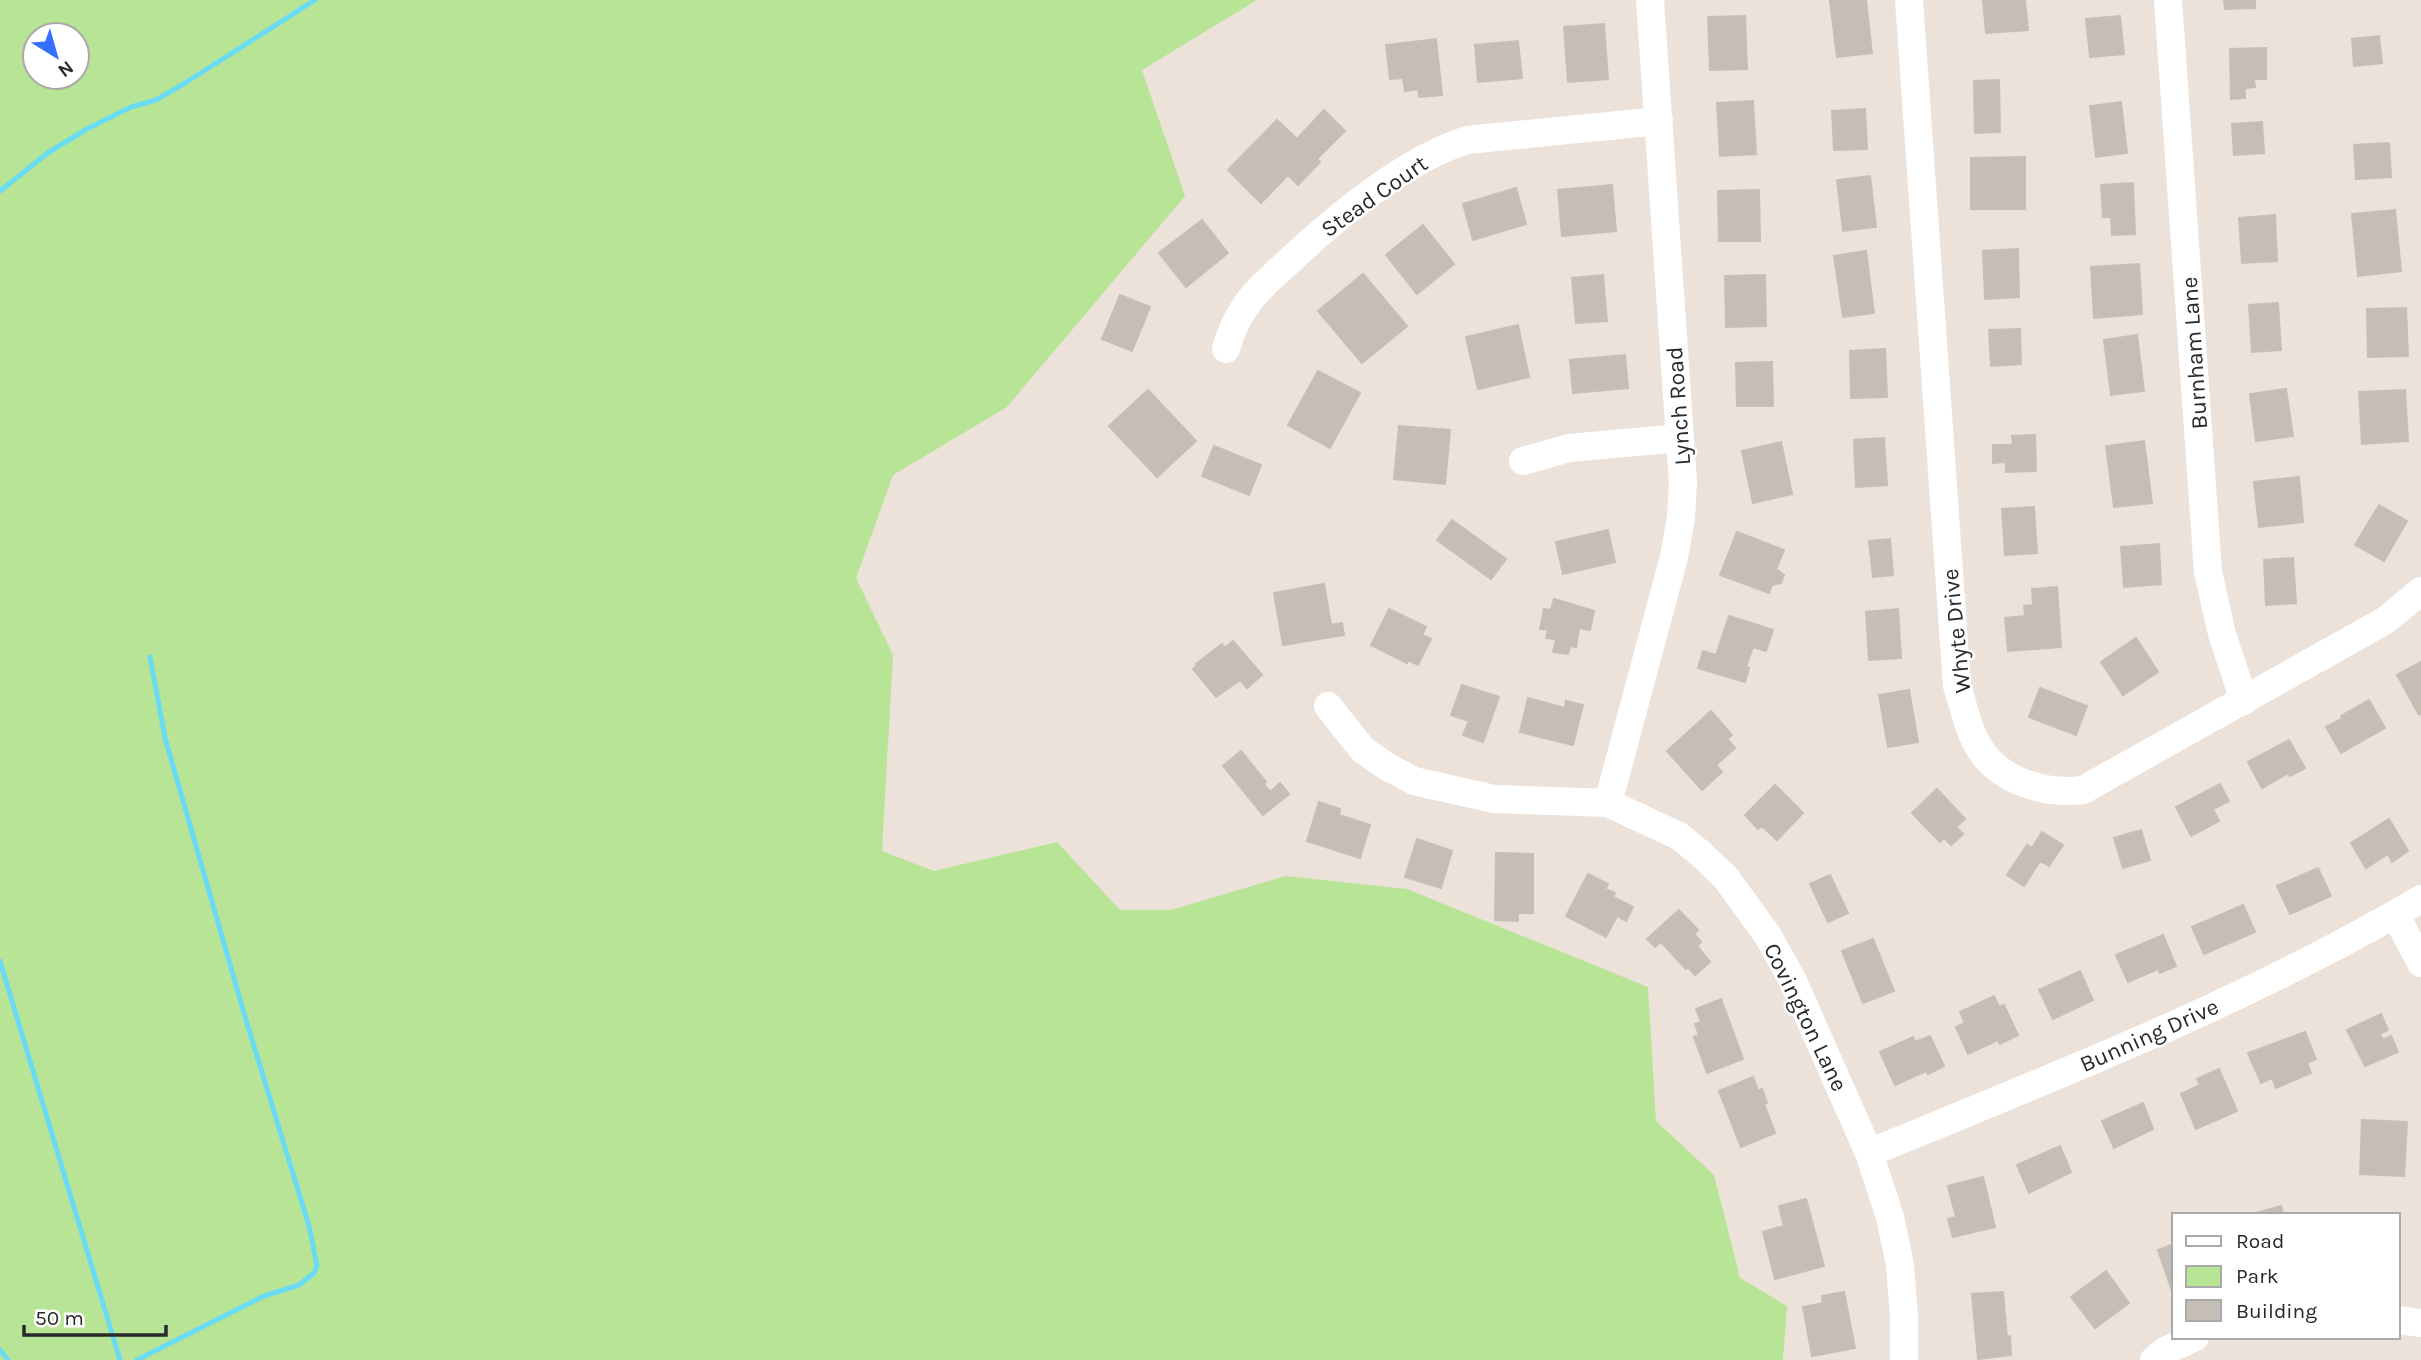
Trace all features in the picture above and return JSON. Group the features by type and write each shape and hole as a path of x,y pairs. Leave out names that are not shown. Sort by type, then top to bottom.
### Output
{"street":[{"name":"Lynch Road","path":"1608,803 1674,557 1681,517 1680,438 1650,0"},
{"name":"Whyte Drive","path":"1909,0 1957,686 1974,738 1983,753 2004,773 2024,784 2066,792 2083,790 2385,620 2421,591"},
{"name":"Burnham Lane","path":"2168,0 2208,572 2221,634 2244,701"},
{"name":"Stead Court","path":"1226,349 1231,331 1243,309 1262,286 1309,242 1377,188 1445,147 1467,140 1659,121"},
{"path":"1523,461 1569,448 1680,438"},
{"name":"Covington Lane","path":"1328,706 1363,750 1414,781 1494,799 1608,803 1679,836 1726,878 1768,936 1792,979 1869,1153 1890,1217 1900,1265 1904,1360"},
{"name":"Bunning Drive","path":"1869,1153 2087,1064 2310,961 2421,899"},
{"path":"2395,914 2421,963"},
{"path":"2400,1320 2421,1323"},
{"path":"2154,1360 2165,1351 2191,1339"}],"green space":[{"path":"0,0 1257,0 1142,70 1185,196 1007,407 893,475 856,578 893,655 882,851 934,871 1057,842 1120,910 1171,910 1285,876 1407,889 1648,987 1656,1121 1714,1175 1740,1278 1787,1306 1783,1360 0,1360"}],"building":[{"path":"1866,0 1872,53 1837,57 1830,1"},
{"path":"1983,0 2025,0 2028,30 1986,33"},
{"path":"2224,0 2255,0 2255,8 2225,9"},
{"path":"1745,16 1747,69 1710,70 1708,17"},
{"path":"2120,16 2124,54 2090,57 2086,19"},
{"path":"1604,24 1608,79 1568,82 1564,27"},
{"path":"2379,36 2382,63 2354,66 2352,39"},
{"path":"1436,39 1442,95 1419,97 1418,89 1405,91 1403,78 1390,79 1386,45"},
{"path":"1518,41 1522,78 1478,82 1475,45"},
{"path":"2266,48 2266,79 2254,79 2255,87 2245,88 2245,98 2231,99 2230,49"},
{"path":"1999,80 2000,132 1975,133 1974,81"},
{"path":"1753,101 1756,154 1720,156 1717,103"},
{"path":"2121,102 2127,153 2096,157 2090,106"},
{"path":"1865,109 1867,149 1834,150 1832,111"},
{"path":"1324,110 1345,131 1317,159 1320,162 1298,185 1288,175 1261,203 1228,170 1277,120 1297,139"},
{"path":"2262,122 2264,153 2234,155 2232,124"},
{"path":"2389,143 2391,177 2356,179 2354,145"},
{"path":"2025,157 2025,209 1971,209 1971,158"},
{"path":"1870,176 1876,227 1843,231 1837,180"},
{"path":"2133,183 2135,234 2112,235 2111,217 2103,217 2101,185"},
{"path":"1612,185 1616,231 1562,236 1558,190"},
{"path":"1516,188 1526,224 1473,240 1463,204"},
{"path":"1759,190 1760,241 1719,241 1718,191"},
{"path":"2395,210 2401,271 2358,276 2352,214"},
{"path":"2275,215 2277,261 2242,263 2239,218"},
{"path":"1202,220 1228,253 1186,287 1159,253"},
{"path":"1423,225 1454,264 1417,294 1386,255"},
{"path":"2018,249 2019,297 1985,299 1983,251"},
{"path":"1866,251 1874,313 1843,317 1834,256"},
{"path":"2139,264 2142,314 2094,318 2091,267"},
{"path":"1363,274 1407,326 1362,363 1318,311"},
{"path":"1603,275 1607,321 1576,323 1572,278"},
{"path":"1765,275 1766,326 1726,327 1725,276"},
{"path":"1120,295 1150,307 1132,351 1102,339"},
{"path":"2278,303 2281,350 2252,352 2249,305"},
{"path":"2406,308 2408,356 2368,357 2367,309"},
{"path":"1518,325 1529,377 1478,389 1466,337"},
{"path":"2020,329 2021,364 1991,366 1989,330"},
{"path":"2137,335 2144,391 2111,395 2104,340"},
{"path":"1885,349 1887,397 1851,398 1850,351"},
{"path":"1625,355 1628,388 1573,393 1570,360"},
{"path":"1772,362 1773,406 1737,406 1736,363"},
{"path":"1318,371 1360,393 1330,448 1288,425"},
{"path":"2286,389 2293,436 2256,441 2250,394"},
{"path":"1148,390 1196,441 1157,477 1109,426"},
{"path":"2405,390 2408,441 2362,444 2359,392"},
{"path":"1399,426 1450,430 1445,484 1394,479"},
{"path":"2035,435 2036,471 2006,472 2006,462 1993,463 1993,445 2013,445 2012,436"},
{"path":"1884,438 1887,485 1856,487 1854,440"},
{"path":"2144,441 2152,503 2114,507 2106,446"},
{"path":"1781,442 1792,494 1753,503 1742,451"},
{"path":"1214,446 1261,465 1249,495 1202,476"},
{"path":"2299,477 2303,522 2259,527 2254,482"},
{"path":"2379,505 2407,521 2384,561 2355,545"},
{"path":"2034,507 2037,553 2005,555 2002,509"},
{"path":"1452,520 1506,559 1491,579 1437,540"},
{"path":"1608,530 1615,562 1563,574 1556,542"},
{"path":"1737,532 1784,550 1776,569 1784,575 1781,583 1772,585 1769,593 1720,575"},
{"path":"1890,539 1893,575 1873,577 1869,541"},
{"path":"2159,544 2161,584 2124,587 2121,547"},
{"path":"2293,558 2296,603 2266,605 2264,560"},
{"path":"1324,584 1331,625 1342,623 1344,635 1283,645 1274,593"},
{"path":"2057,587 2061,647 2008,651 2005,618 2025,616 2024,606 2033,605 2032,589"},
{"path":"1554,599 1594,611 1590,630 1579,628 1576,647 1570,646 1568,654 1553,652 1556,639 1546,638 1548,630 1540,629 1544,609 1551,610"},
{"path":"1389,609 1426,627 1422,635 1431,639 1418,665 1408,660 1407,663 1371,645"},
{"path":"1898,609 1901,658 1869,660 1866,612"},
{"path":"1729,616 1773,630 1766,651 1753,647 1746,667 1749,668 1745,682 1698,668 1703,651 1716,655"},
{"path":"2136,638 2158,672 2123,695 2101,662"},
{"path":"1233,641 1262,675 1247,688 1240,680 1216,697 1193,669 1222,644 1225,648"},
{"path":"2421,662 2421,714 2419,715 2397,675"},
{"path":"1462,685 1499,697 1483,742 1463,735 1469,721 1451,715"},
{"path":"2040,688 2087,706 2076,735 2029,717"},
{"path":"1909,690 1918,742 1888,747 1879,695"},
{"path":"1528,698 1565,708 1566,701 1583,705 1573,745 1520,732"},
{"path":"2369,700 2385,728 2341,753 2326,727"},
{"path":"1711,711 1732,735 1727,739 1735,748 1716,765 1722,772 1702,790 1667,751"},
{"path":"2289,740 2305,768 2290,776 2288,773 2262,788 2248,762"},
{"path":"1241,751 1266,782 1264,784 1270,792 1280,783 1289,794 1263,815 1223,766"},
{"path":"2220,784 2229,801 2213,809 2219,821 2191,836 2176,807"},
{"path":"1775,785 1803,813 1777,840 1762,826 1758,829 1745,815"},
{"path":"1937,789 1965,819 1956,827 1963,834 1951,845 1944,838 1940,842 1912,813"},
{"path":"1319,802 1340,809 1339,815 1370,825 1360,858 1307,841"},
{"path":"2389,819 2408,851 2392,862 2388,854 2366,868 2351,843"},
{"path":"2141,830 2150,860 2123,868 2114,838"},
{"path":"2042,832 2063,845 2049,866 2040,861 2024,886 2007,875 2027,845 2032,848"},
{"path":"1417,839 1452,851 1441,888 1405,877"},
{"path":"1496,853 1533,854 1533,913 1518,913 1518,921 1495,920"},
{"path":"2318,868 2331,896 2290,914 2277,886"},
{"path":"1588,874 1608,884 1605,889 1615,893 1613,897 1633,907 1626,921 1617,916 1606,937 1566,916"},
{"path":"1830,875 1848,913 1828,922 1810,884"},
{"path":"2243,905 2255,932 2204,954 2192,927"},
{"path":"1679,910 1698,930 1694,934 1701,942 1697,946 1710,962 1695,975 1661,942 1655,947 1647,939"},
{"path":"2163,935 2176,966 2160,973 2158,969 2128,982 2116,955"},
{"path":"1873,939 1894,991 1863,1003 1842,951"},
{"path":"2080,971 2093,1000 2053,1019 2039,990"},
{"path":"1994,996 1999,1007 2004,1005 2018,1035 2000,1044 1998,1040 1968,1054 1956,1027 1965,1023 1960,1012"},
{"path":"1721,999 1743,1059 1707,1073 1694,1037 1699,1035 1695,1024 1701,1022 1696,1009"},
{"path":"2381,1014 2388,1030 2380,1034 2383,1040 2391,1036 2398,1052 2365,1066 2347,1030"},
{"path":"2305,1032 2316,1059 2307,1063 2311,1073 2276,1088 2272,1078 2261,1083 2248,1053"},
{"path":"1930,1036 1944,1066 1895,1085 1880,1052 1913,1037 1915,1042"},
{"path":"2219,1069 2237,1111 2196,1129 2181,1094 2200,1085 2197,1079"},
{"path":"1753,1077 1758,1091 1762,1089 1767,1103 1764,1104 1775,1133 1741,1147 1719,1091"},
{"path":"2143,1103 2153,1129 2114,1148 2102,1121"},
{"path":"2362,1120 2407,1122 2404,1176 2360,1174"},
{"path":"2060,1146 2071,1172 2029,1193 2017,1165"},
{"path":"1983,1177 1995,1227 1953,1237 1948,1219 1956,1217 1948,1186"},
{"path":"1806,1199 1824,1266 1775,1279 1763,1232 1784,1226 1779,1206"},
{"path":"2281,1206 2283,1213 2256,1213"},
{"path":"2172,1245 2172,1291 2158,1250"},
{"path":"2106,1271 2129,1303 2095,1328 2071,1297"},
{"path":"1844,1292 1855,1348 1812,1356 1803,1307 1823,1303 1822,1296"},
{"path":"2003,1292 2011,1355 1978,1359 1972,1294"}],"waterway":[{"path":"0,191 49,152 131,107 156,100 315,0"},
{"path":"137,1360 264,1296 299,1285 314,1273 317,1266 309,1226 246,1020 165,738 150,657"},
{"path":"0,961 120,1360"},
{"path":"0,1350 8,1360"}]}
